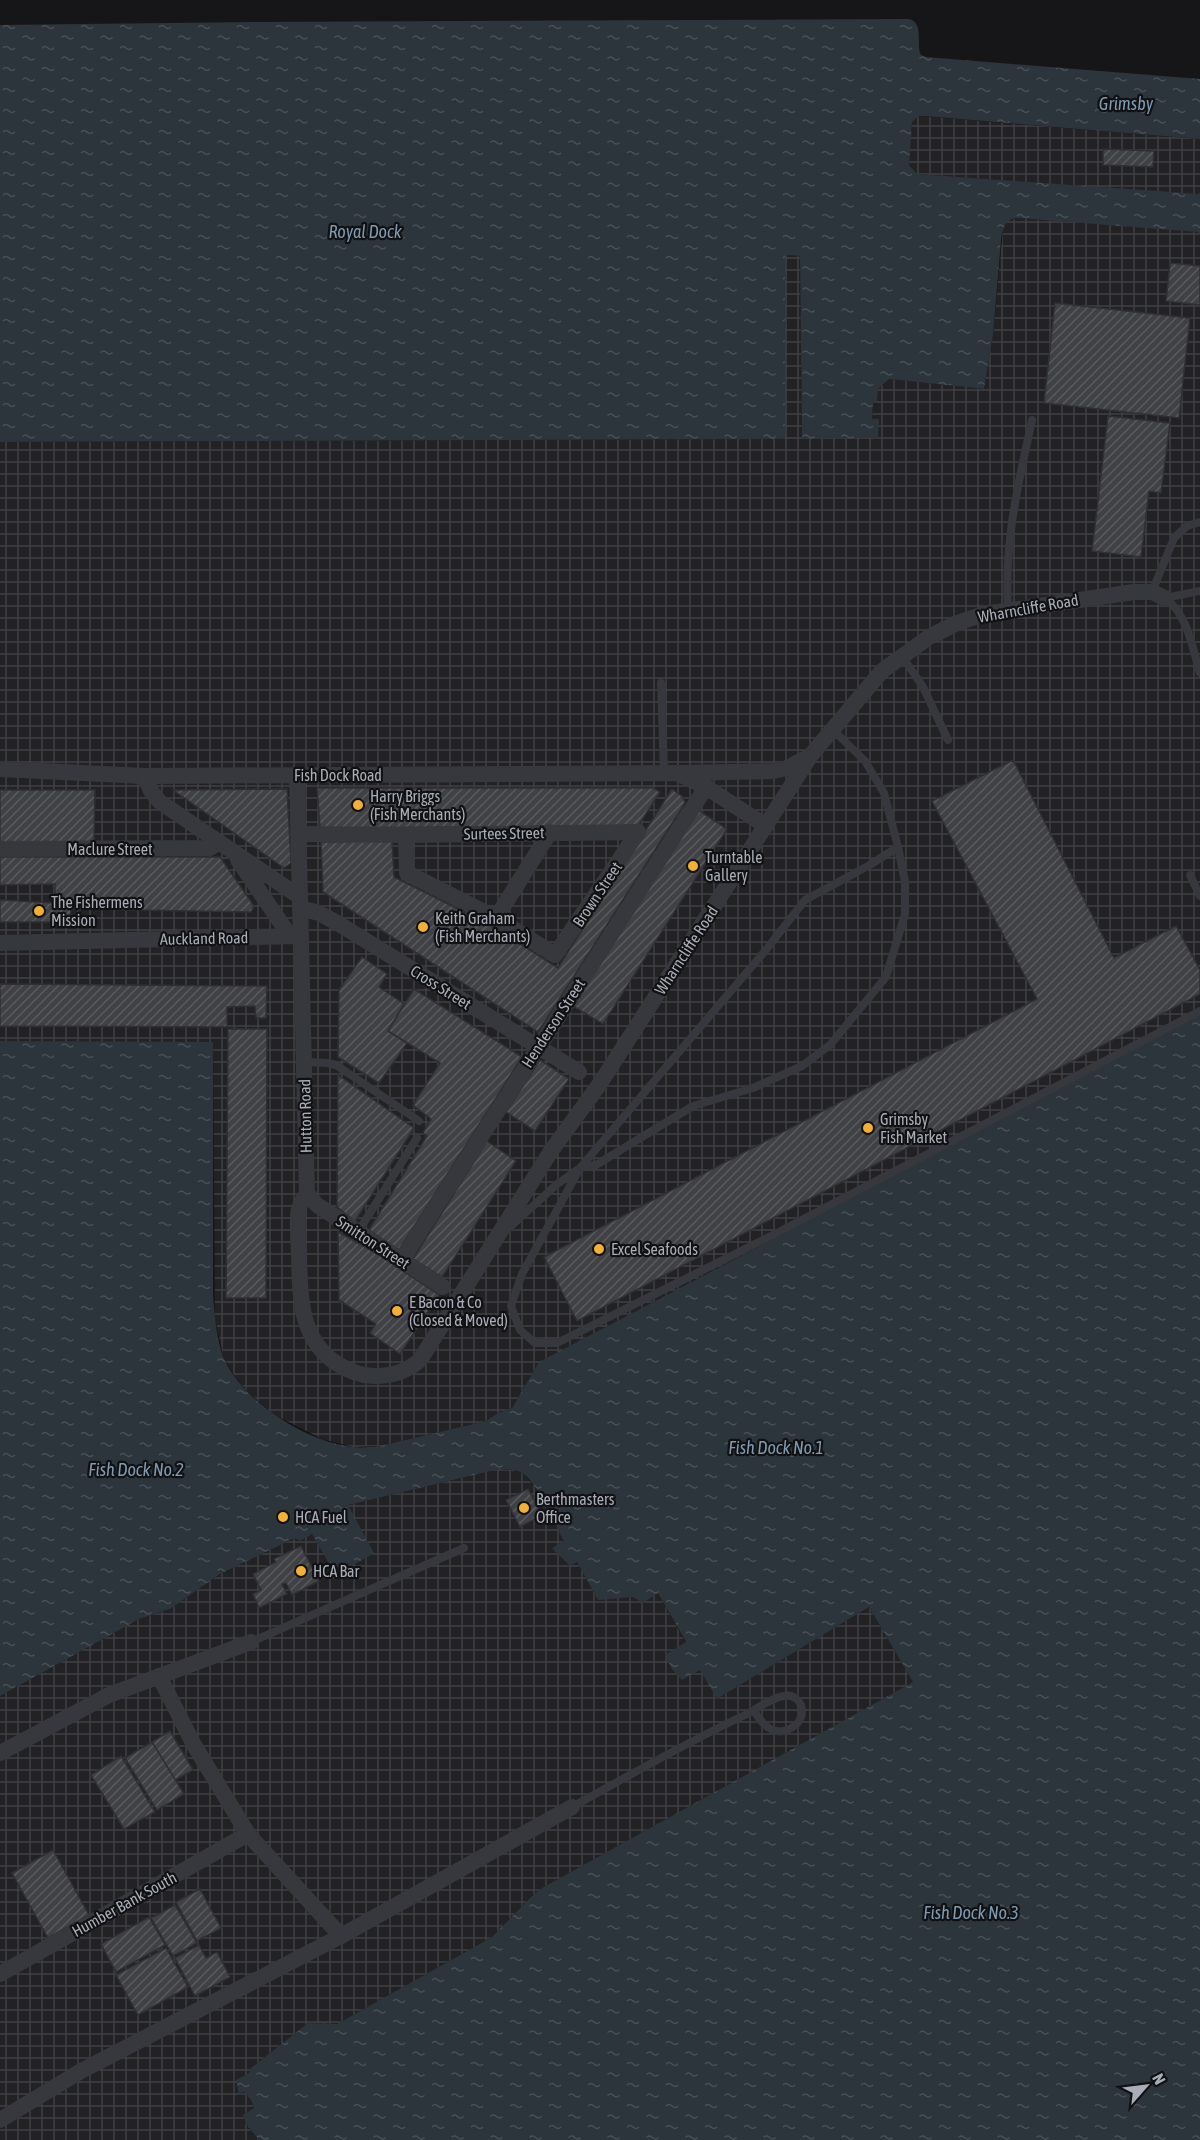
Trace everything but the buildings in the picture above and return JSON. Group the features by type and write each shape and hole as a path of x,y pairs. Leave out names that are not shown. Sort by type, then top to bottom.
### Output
{"street":[{"name":"Wharncliffe Road","path":"412,1367 420,1360 551,1151 599,1084 811,755 882,671 929,638 957,623 984,614 1134,592 1159,595"},
{"name":"Fish Dock Road","path":"0,769 145,776 670,773 773,771 787,768 811,755"},
{"name":"Fish Dock Road","path":"670,773 706,787 766,826"},
{"name":"Cross Street","path":"145,776 151,791 160,802 300,902 579,1072"},
{"name":"Hutton Road","path":"297,776 300,902 296,936 304,1062 307,1193 299,1209 300,1299 309,1331 319,1348 331,1359 356,1373 369,1376 398,1374 412,1367"},
{"name":"Henderson Street","path":"401,1261 706,787"},
{"path":"406,835 407,873 496,918 550,832"},
{"name":"Surtees Street","path":"298,834 638,832"},
{"name":"Brown Street","path":"496,918 555,955 638,832"},
{"name":"Cross Street","path":"226,847 296,936"},
{"name":"Maclure Street","path":"0,849 226,847"},
{"name":"Auckland Road","path":"0,943 296,936"},
{"name":"Smitton Street","path":"307,1193 317,1205 443,1287"},
{"path":"0,1753 109,1695 251,1642"},
{"path":"159,1676 194,1745 248,1834 341,1936"},
{"path":"0,2120 81,2071 341,1936 572,1807"},
{"name":"Humber Bank South","path":"0,1974 248,1834"}],"lane":[{"path":"1008,609 1010,527 1032,420"},
{"path":"1159,595 1174,537 1187,526 1200,522"},
{"path":"1159,595 1200,591"},
{"path":"1159,595 1174,605 1184,621 1200,673"},
{"path":"902,656 923,687 948,740"},
{"path":"661,683 670,773"},
{"path":"495,1241 556,1185 580,1168 596,1165 693,1106 753,1088 802,1066 830,1045 886,977 905,914 905,882 898,848 885,794 865,761 831,729"},
{"path":"898,848 805,900 765,951 580,1168 522,1274 511,1306 520,1330 535,1343 557,1343 783,1229 1200,1011"},
{"path":"1190,875 1200,896"},
{"path":"304,1062 328,1062 336,1065 419,1120"},
{"path":"358,1232 417,1138"},
{"path":"251,1642 464,1548"},
{"path":"572,1807 776,1698 786,1695 795,1697 802,1706 803,1715 797,1724 781,1732 764,1725 754,1711"}],"shaded area":[{"path":"919,116 1200,139 1200,195 917,174 909,165 909,156 912,122"},
{"path":"1018,218 1171,229 1199,232 1200,234 1200,1015 539,1362 512,1408 486,1421 380,1446 353,1447 322,1439 273,1414 246,1390 224,1359 215,1318 213,1043 0,1041 0,442 784,439 784,255 800,256 802,439 879,419 872,419 873,403 877,402 878,389 889,379 984,389 993,335 1003,229 1008,221"},
{"path":"499,1469 514,1470 524,1474 535,1487 565,1541 553,1548 577,1562 598,1599 633,1597 640,1600 658,1593 717,1699 869,1607 913,1682 542,1888 492,1937 337,2024 308,2023 251,2068 240,2094 244,2092 251,2100 254,2108 243,2115 246,2124 259,2140 0,2140 0,1696 139,1619 170,1609 220,1574 295,1538 312,1534 332,1569 345,1563 348,1568 348,1505"}],"water":[{"name":"Royal Dock","path":"909,19 917,25 919,50 921,55 926,57 1200,79 1200,139 924,116 919,116 912,122 909,165 917,174 1199,194 1200,191 1200,234 1198,232 1018,218 1007,222 1001,240 993,335 984,389 889,379 878,389 877,403 873,403 872,419 879,419 878,438 802,439 800,256 785,255 785,439 0,442 0,25"},
{"path":"1200,1015 1200,2140 259,2140 246,2124 243,2115 254,2108 251,2100 244,2092 239,2094 236,2080 249,2073 251,2068 308,2023 337,2024 492,1937 542,1888 913,1682 869,1607 717,1699 700,1670 682,1680 672,1669 665,1655 686,1642 658,1593 643,1603 633,1597 598,1600 577,1562 570,1566 552,1548 564,1541 533,1484 519,1472 499,1469 348,1505 374,1553 348,1568 345,1563 332,1569 312,1534 300,1541 295,1538 220,1574 170,1609 139,1619 0,1696 0,1041 213,1042 213,1295 221,1351 233,1375 261,1404 278,1417 316,1437 335,1444 363,1447 380,1446 486,1421 512,1408 539,1362"}],"place":[{"name":"Harry Briggs (Fish Merchants)","path":"358,805"},
{"name":"Turntable Gallery","path":"693,866"},
{"name":"The Fishermens Mission","path":"39,911"},
{"name":"Keith Graham (Fish Merchants)","path":"423,927"},
{"name":"Grimsby Fish Market","path":"868,1128"},
{"name":"Excel Seafoods","path":"599,1249"},
{"name":"E Bacon & Co (Closed & Moved)","path":"397,1311"},
{"name":"Berthmasters Office","path":"524,1508"},
{"name":"HCA Fuel","path":"283,1517"},
{"name":"HCA Bar","path":"301,1571"}],"water label":[{"name":"Grimsby","path":"1126,103"},
{"name":"Fish Dock No.1","path":"776,1447"},
{"name":"Fish Dock No.2","path":"136,1469"},
{"name":"Fish Dock No.3","path":"971,1912"}]}
